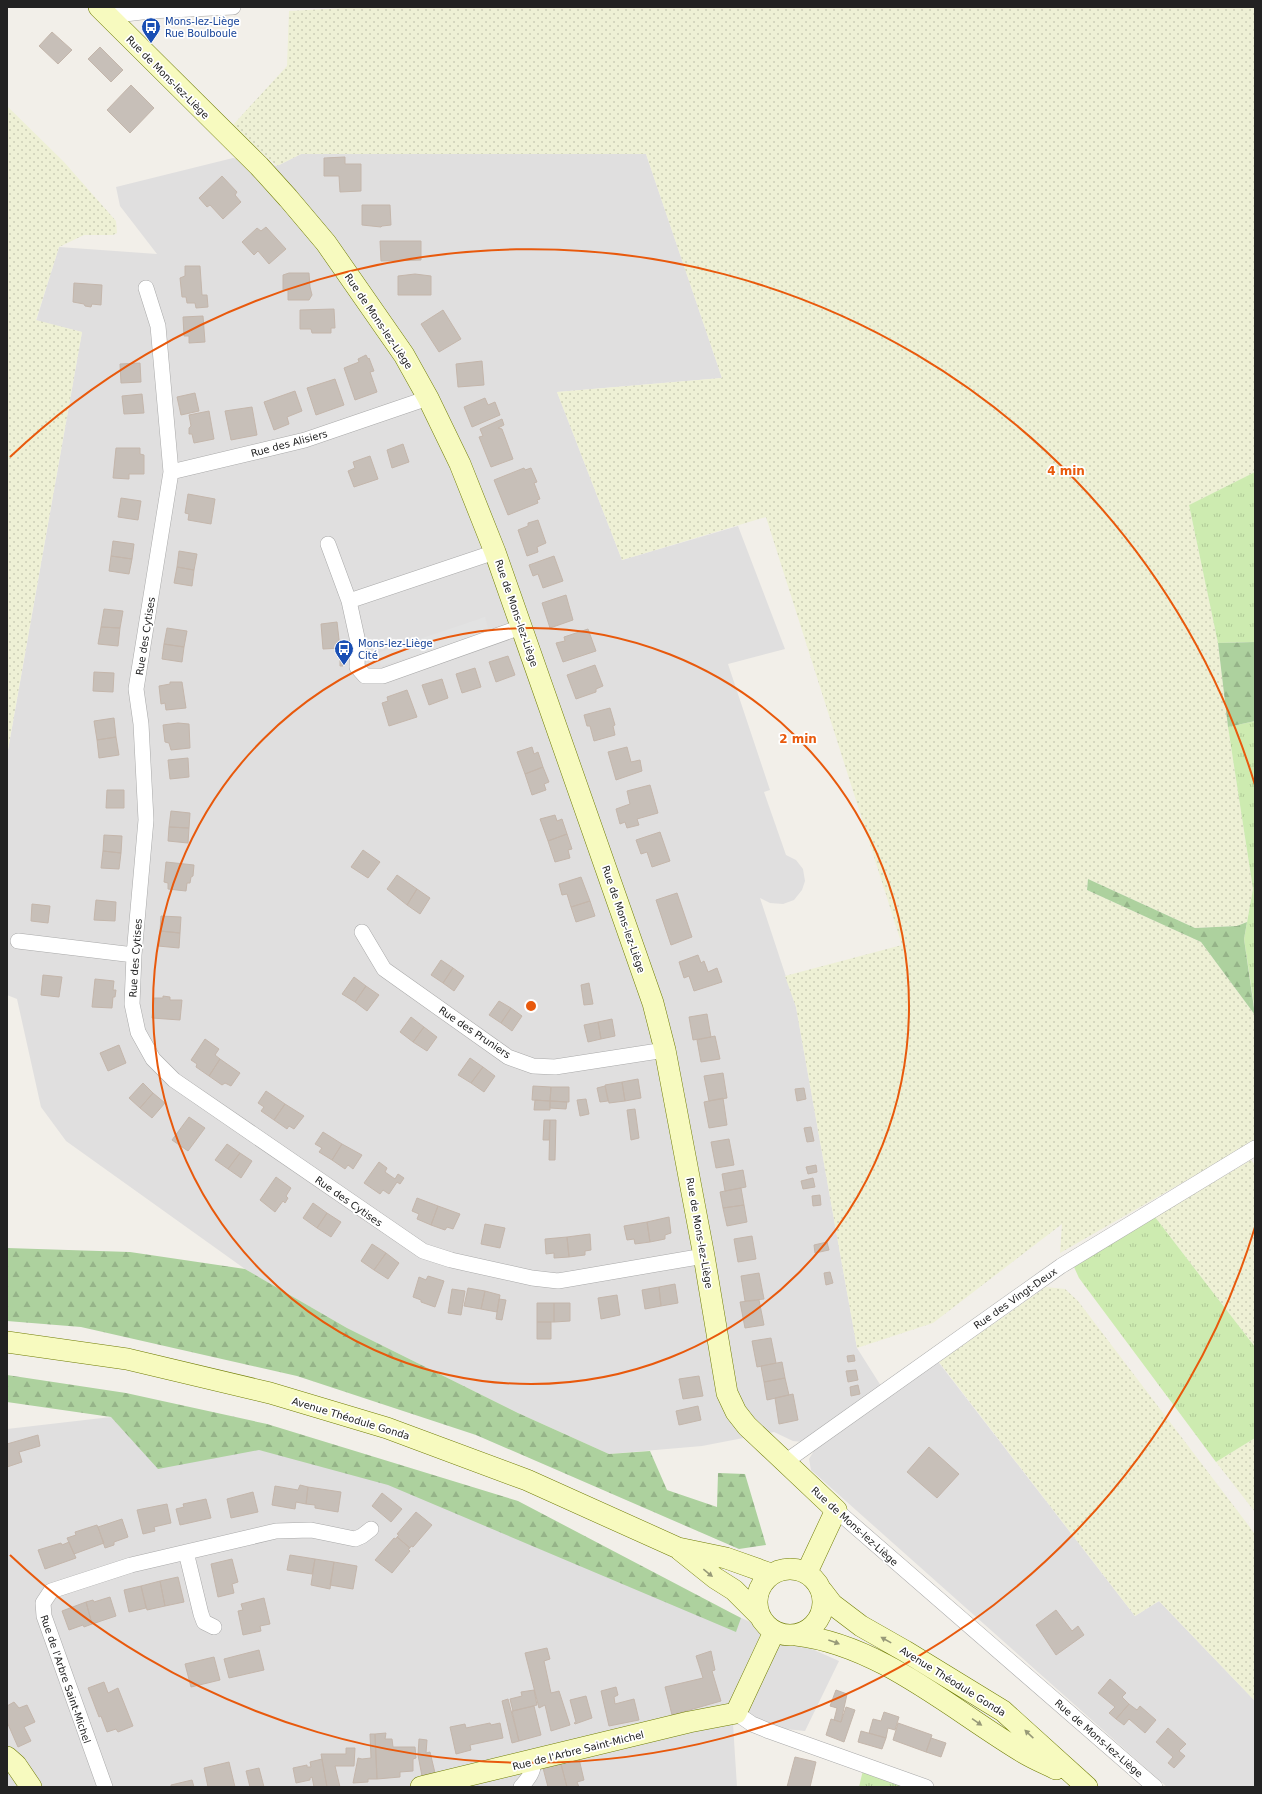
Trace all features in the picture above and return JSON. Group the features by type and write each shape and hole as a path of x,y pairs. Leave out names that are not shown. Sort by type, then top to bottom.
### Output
{"street":[{"path":"103,12 233,7"},
{"name":"Rue de Mons-lez-Liège","path":"103,12 259,166 326,243 404,355 428,398 460,464 495,552 653,1003 665,1050 704,1256 727,1393 736,1412 747,1426 836,1510 1156,1787"},
{"name":"Rue des Cytises","path":"146,288 158,326 171,472 136,689 141,724 146,820 134,955 132,1004 138,1032 153,1059 174,1080 423,1251 466,1264 532,1278 558,1281 704,1256"},
{"name":"Rue des Alisiers","path":"171,472 305,440 428,398"},
{"path":"328,544 349,601 358,642 357,666 365,676 383,676 521,627"},
{"path":"349,601 495,552"},
{"name":"Rue des Pruniers","path":"362,932 384,969 508,1057 533,1066 555,1067 665,1050"},
{"path":"18,941 134,955"},
{"name":"Rue des Vingt-Deux","path":"785,1462 1061,1266 1255,1148"},
{"name":"Avenue Théodule Gonda","path":"7,1342 127,1359 270,1394 387,1428 527,1480 678,1548 726,1558 772,1574"},
{"path":"806,1572 836,1510"},
{"name":"Rue de l'Arbre Saint-Michel","path":"105,1787 45,1621 43,1610 44,1599 51,1591 112,1570 281,1531 311,1530 355,1539 371,1529"},
{"name":"Avenue Théodule Gonda","path":"678,1548 714,1578 734,1590 760,1616"},
{"path":"186,1552 201,1614 204,1622 214,1627"},
{"path":"789,1568 806,1572 818,1584 822,1591 824,1601 823,1610 819,1619 813,1627 796,1635 785,1635 774,1632 766,1625 760,1616 757,1607 758,1593 765,1580 772,1574 789,1568"},
{"name":"Avenue Théodule Gonda","path":"822,1591 832,1604 861,1626 1003,1711 1083,1783"},
{"path":"774,1632 736,1713 752,1724 769,1731 926,1787"},
{"name":"Avenue Théodule Gonda","path":"796,1635 829,1640 882,1663 945,1700 1024,1753 1083,1783"},
{"name":"Rue de l'Arbre Saint-Michel","path":"421,1787 689,1722 736,1713"},
{"path":"7,1757 16,1766 31,1787"},
{"path":"521,1787 530,1775 534,1766 532,1761"}],"shaded area":[{"path":"301,154 646,154 722,378 557,392 622,560 738,526 785,649 728,664 770,790 764,792 786,855 796,860 803,869 805,881 802,890 794,900 783,904 770,903 760,898 796,1007 857,1348 881,1386 803,1442 793,1441 774,1432 702,1446 609,1454 518,1413 347,1328 245,1269 66,1141 41,1107 17,999 7,995 7,756 82,332 36,321 59,247 157,254 120,206 116,187 233,158 277,166"},
{"path":"485,617 489,632 381,666 378,653"},
{"path":"936,1359 1135,1616 1159,1601 1255,1701 1255,1787 1167,1787 811,1470 809,1459 815,1449"},
{"path":"111,1417 463,1495 839,1661 805,1731 733,1724 737,1787 7,1787 7,1429"}],"green space":[{"path":"362,7 1255,7 1255,472 1189,505 1218,643 1228,727 1253,889 1247,922 1237,926 1195,928 1088,879 1087,890 1201,942 1255,1015 1255,1141 1060,1253 1062,1224 933,1323 857,1348 796,1007 785,976 902,945 766,517 622,560 557,392 722,378 646,154 301,154 277,166 232,126 287,66 289,11"},
{"path":"7,106 64,162 116,221 117,233 113,235 84,235 59,247 36,320 82,332 7,755"},
{"path":"1255,472 1255,642 1218,643 1189,505"},
{"path":"1255,642 1255,721 1228,727 1218,643"},
{"path":"1255,721 1255,1012 1244,939 1253,889 1228,727"},
{"path":"1088,879 1195,928 1237,926 1247,922 1244,939 1255,1015 1201,942 1087,890"},
{"path":"1251,1160 1255,1165 1255,1347 1155,1217"},
{"path":"1155,1217 1255,1347 1255,1438 1216,1462 1079,1278 1074,1267"},
{"path":"7,1248 130,1252 245,1269 347,1328 518,1413 609,1454 650,1451 667,1490 717,1507 718,1473 745,1474 766,1545 739,1549 476,1435 297,1376 81,1327 7,1321"},
{"path":"1046,1287 1065,1289 1078,1301 1255,1534 1255,1701 1159,1601 1135,1616 939,1362"},
{"path":"7,1375 126,1393 267,1424 518,1501 741,1618 736,1632 388,1485 259,1450 158,1469 111,1417 7,1402"},
{"path":"1255,1438 1255,1512 1216,1462"},
{"path":"864,1766 926,1787 859,1787"}],"building":[{"path":"52,32 72,50 58,64 39,46"},
{"path":"100,47 123,70 111,82 88,59"},
{"path":"131,85 154,108 130,133 107,110"},
{"path":"345,157 345,164 361,164 361,191 340,192 339,176 324,176 324,158"},
{"path":"222,176 237,192 235,195 241,202 223,219 210,205 207,207 199,198"},
{"path":"362,205 390,205 391,225 381,227 362,225"},
{"path":"266,227 286,249 269,264 258,251 254,255 242,242 257,228 261,231"},
{"path":"380,241 421,241 421,260 381,261"},
{"path":"185,266 200,266 202,295 207,295 208,307 196,308 195,303 187,303 186,297 182,297 180,278 185,276"},
{"path":"289,273 309,273 312,295 309,300 288,300 288,290 283,290 283,275"},
{"path":"415,274 431,276 431,295 398,295 398,276"},
{"path":"74,283 102,285 101,305 92,304 91,307 73,302"},
{"path":"334,309 335,328 331,328 331,333 312,333 311,329 300,329 300,310"},
{"path":"443,310 461,339 439,352 421,324"},
{"path":"203,316 205,342 189,343 189,336 184,336 183,317"},
{"path":"366,355 368,359 369,358 374,371 370,372 377,392 355,400 344,368 359,362 358,359"},
{"path":"482,361 484,385 458,387 456,364"},
{"path":"140,363 141,382 121,383 120,364"},
{"path":"335,379 344,405 316,415 307,388"},
{"path":"295,391 302,411 287,417 289,424 274,430 264,402"},
{"path":"195,393 199,411 181,415 177,397"},
{"path":"142,394 144,413 124,414 122,396"},
{"path":"485,398 488,405 495,402 500,415 472,427 464,407"},
{"path":"252,407 257,435 231,440 225,411"},
{"path":"209,411 214,439 194,443 192,434 189,434 189,428 191,426 189,415"},
{"path":"502,419 504,425 498,428 502,429 513,459 491,467 479,437 483,436 480,429"},
{"path":"403,444 409,462 392,468 387,450"},
{"path":"116,448 140,448 140,454 144,455 144,474 129,474 129,479 113,478"},
{"path":"370,456 378,479 354,487 348,471 355,468 353,462"},
{"path":"524,468 525,470 531,468 537,482 534,483 540,499 537,500 538,503 508,515 494,480"},
{"path":"188,494 215,499 211,524 188,520 189,514 185,513"},
{"path":"121,498 141,501 138,520 118,517"},
{"path":"538,520 546,543 537,547 538,552 527,556 518,530 528,526 528,523"},
{"path":"113,541 134,544 132,559 111,556"},
{"path":"179,551 197,554 194,570 177,567"},
{"path":"111,556 132,559 129,574 109,571"},
{"path":"554,556 563,581 543,588 538,574 533,576 529,565"},
{"path":"177,567 194,570 192,586 174,583"},
{"path":"566,595 573,620 550,628 542,603"},
{"path":"104,609 123,611 120,628 101,627"},
{"path":"337,622 340,648 323,649 321,624"},
{"path":"101,627 120,628 118,646 98,644"},
{"path":"167,628 187,631 184,647 164,644"},
{"path":"588,629 596,651 563,662 556,643 565,641 564,637"},
{"path":"164,644 184,647 182,662 162,659"},
{"path":"340,656 343,656 343,666 340,666"},
{"path":"508,656 515,675 496,682 489,662"},
{"path":"595,665 603,686 596,689 596,692 576,699 567,675"},
{"path":"475,668 481,687 462,693 456,674"},
{"path":"94,672 114,673 113,692 93,691"},
{"path":"442,679 448,698 429,705 422,685"},
{"path":"170,682 182,682 186,708 166,710 165,703 161,704 159,686 170,684"},
{"path":"407,690 417,717 389,726 382,703 388,701 387,697"},
{"path":"610,708 615,725 613,726 615,735 594,741 590,726 587,726 584,715"},
{"path":"114,718 116,737 97,740 94,721"},
{"path":"178,723 189,724 190,748 171,750 169,743 165,742 163,725"},
{"path":"116,737 119,755 99,758 97,740"},
{"path":"532,747 534,754 538,752 543,767 525,774 517,752"},
{"path":"627,747 631,762 640,760 642,771 616,780 608,752"},
{"path":"188,758 189,777 170,779 168,760"},
{"path":"543,767 549,782 544,784 546,790 532,795 525,774"},
{"path":"650,785 658,813 637,819 639,825 627,828 625,822 620,824 616,809 630,804 627,791"},
{"path":"107,790 124,790 124,808 106,808"},
{"path":"171,811 190,813 189,828 169,827"},
{"path":"555,815 557,821 562,819 567,834 548,841 540,819"},
{"path":"169,827 189,828 188,843 168,841"},
{"path":"660,832 670,861 652,867 647,852 641,854 636,840"},
{"path":"567,834 572,849 568,850 570,858 555,862 548,841"},
{"path":"104,835 122,836 121,853 103,851"},
{"path":"363,850 380,862 368,878 351,867"},
{"path":"103,851 121,853 119,869 101,868"},
{"path":"166,862 194,865 193,876 191,877 190,883 187,883 186,891 168,889 168,883 164,882"},
{"path":"397,875 417,889 407,905 387,889"},
{"path":"581,877 590,901 571,907 567,894 562,895 559,884"},
{"path":"417,889 430,898 420,914 407,905"},
{"path":"677,893 692,937 671,945 656,900"},
{"path":"96,900 116,902 115,921 94,920"},
{"path":"590,901 595,916 576,922 571,907"},
{"path":"32,904 50,906 48,923 31,921"},
{"path":"161,916 181,917 180,933 160,931"},
{"path":"160,931 180,933 179,948 158,946"},
{"path":"698,955 701,963 704,961 708,972 717,968 722,982 694,991 689,976 684,978 679,962"},
{"path":"441,960 453,968 443,983 431,975"},
{"path":"453,968 464,976 454,991 443,983"},
{"path":"43,975 62,977 59,997 41,995"},
{"path":"354,977 366,986 355,1002 342,994"},
{"path":"95,979 114,981 113,990 116,990 115,997 113,997 112,1008 92,1007"},
{"path":"589,983 593,1004 584,1005 581,985"},
{"path":"366,986 379,995 367,1011 355,1002"},
{"path":"163,996 170,997 170,1000 182,1000 180,1020 152,1018 154,998 163,998"},
{"path":"499,1001 511,1008 501,1023 489,1015"},
{"path":"511,1008 522,1016 512,1031 501,1023"},
{"path":"707,1014 711,1037 693,1040 689,1017"},
{"path":"411,1017 424,1027 413,1042 400,1032"},
{"path":"612,1019 615,1036 601,1039 598,1022"},
{"path":"598,1022 601,1039 588,1042 584,1025"},
{"path":"424,1027 437,1037 427,1051 413,1042"},
{"path":"715,1036 720,1059 701,1062 697,1040"},
{"path":"205,1039 219,1049 215,1055 220,1059 209,1076 196,1067 197,1064 191,1060"},
{"path":"119,1045 126,1063 108,1071 100,1053"},
{"path":"470,1058 483,1067 471,1083 458,1075"},
{"path":"220,1059 240,1073 231,1086 225,1083 222,1085 209,1076"},
{"path":"483,1067 495,1076 484,1092 471,1083"},
{"path":"723,1073 727,1098 709,1101 704,1076"},
{"path":"638,1079 641,1098 625,1101 622,1082"},
{"path":"622,1082 625,1101 609,1103 605,1085"},
{"path":"143,1083 153,1093 140,1108 129,1098"},
{"path":"533,1086 551,1087 550,1101 532,1100"},
{"path":"605,1086 608,1101 600,1102 597,1088"},
{"path":"551,1087 569,1087 569,1102 550,1101"},
{"path":"804,1088 806,1099 797,1101 795,1089"},
{"path":"266,1091 285,1104 274,1120 261,1111 264,1107 258,1103"},
{"path":"153,1093 165,1103 152,1118 140,1108"},
{"path":"723,1098 727,1125 709,1128 704,1102"},
{"path":"586,1099 589,1114 580,1116 577,1100"},
{"path":"535,1100 550,1101 550,1110 534,1110"},
{"path":"550,1101 567,1102 566,1109 550,1108"},
{"path":"285,1104 304,1116 294,1129 289,1126 287,1129 274,1120"},
{"path":"635,1109 639,1138 631,1140 627,1110"},
{"path":"189,1117 205,1128 188,1151 172,1140"},
{"path":"544,1120 550,1120 549,1140 543,1140"},
{"path":"550,1120 556,1120 555,1160 549,1160"},
{"path":"811,1127 814,1141 807,1142 804,1128"},
{"path":"323,1132 342,1144 332,1160 319,1152 322,1148 315,1144"},
{"path":"729,1139 734,1165 716,1168 711,1142"},
{"path":"227,1144 240,1153 228,1169 215,1160"},
{"path":"342,1144 362,1155 353,1169 348,1165 345,1169 332,1160"},
{"path":"240,1153 252,1161 241,1178 228,1169"},
{"path":"379,1162 387,1168 385,1172 395,1179 398,1174 404,1178 400,1184 397,1182 389,1194 383,1190 380,1194 364,1183"},
{"path":"816,1165 817,1172 808,1174 806,1167"},
{"path":"743,1170 746,1187 725,1191 722,1174"},
{"path":"276,1177 291,1188 286,1196 288,1198 285,1203 283,1201 275,1212 260,1200"},
{"path":"813,1178 815,1187 803,1189 801,1181"},
{"path":"741,1188 744,1205 723,1208 720,1192"},
{"path":"820,1195 821,1205 813,1206 812,1196"},
{"path":"417,1198 438,1206 431,1225 417,1219 419,1214 412,1211"},
{"path":"313,1203 327,1213 317,1228 303,1218"},
{"path":"744,1205 747,1222 727,1226 723,1208"},
{"path":"438,1206 460,1214 453,1229 447,1227 445,1230 431,1225"},
{"path":"327,1213 341,1222 331,1237 317,1228"},
{"path":"669,1217 671,1233 665,1235 665,1239 650,1242 647,1222"},
{"path":"647,1222 650,1242 635,1244 634,1239 627,1240 624,1226"},
{"path":"485,1224 505,1228 500,1248 481,1244"},
{"path":"590,1234 591,1250 585,1251 585,1255 569,1257 567,1237"},
{"path":"752,1236 756,1259 738,1262 734,1239"},
{"path":"567,1237 569,1257 554,1258 554,1253 546,1254 545,1239"},
{"path":"827,1242 829,1250 815,1253 814,1245"},
{"path":"372,1244 386,1253 374,1270 361,1261"},
{"path":"386,1253 399,1263 388,1279 374,1270"},
{"path":"830,1272 833,1283 826,1285 824,1273"},
{"path":"759,1273 764,1299 745,1301 741,1276"},
{"path":"428,1276 444,1281 435,1307 421,1302 421,1300 413,1297 419,1277 426,1280"},
{"path":"675,1284 678,1303 661,1306 659,1287"},
{"path":"659,1287 661,1306 645,1309 642,1290"},
{"path":"468,1288 485,1291 481,1309 464,1306"},
{"path":"452,1289 465,1291 461,1315 448,1313"},
{"path":"485,1291 500,1295 497,1312 481,1309"},
{"path":"617,1295 620,1315 601,1319 598,1298"},
{"path":"499,1299 506,1300 502,1320 496,1319"},
{"path":"759,1300 764,1325 745,1328 740,1302"},
{"path":"537,1303 554,1303 554,1322 537,1322"},
{"path":"554,1303 570,1303 570,1321 554,1322"},
{"path":"537,1322 551,1322 551,1339 537,1339"},
{"path":"771,1338 776,1363 757,1367 752,1341"},
{"path":"854,1355 855,1361 848,1362 847,1356"},
{"path":"782,1362 785,1378 764,1382 761,1366"},
{"path":"856,1370 858,1380 848,1382 846,1371"},
{"path":"699,1376 703,1396 683,1399 679,1379"},
{"path":"785,1378 789,1395 767,1400 764,1382"},
{"path":"858,1385 860,1394 851,1396 850,1387"},
{"path":"793,1394 798,1420 779,1424 775,1398"},
{"path":"698,1406 701,1420 679,1425 676,1411"},
{"path":"38,1435 40,1446 19,1452 22,1462 7,1467 7,1444"},
{"path":"929,1447 959,1474 937,1498 907,1472"},
{"path":"300,1485 308,1487 306,1504 296,1502 295,1509 272,1505 275,1486 298,1490"},
{"path":"308,1487 341,1492 338,1512 315,1508 315,1505 306,1504"},
{"path":"253,1492 258,1512 231,1518 227,1499"},
{"path":"382,1493 402,1509 391,1522 372,1506"},
{"path":"206,1499 211,1518 180,1525 176,1509 184,1507 183,1504"},
{"path":"167,1504 171,1523 154,1527 155,1531 143,1534 137,1510"},
{"path":"416,1512 432,1525 413,1547 411,1546 410,1548 397,1537 399,1535 397,1534"},
{"path":"122,1519 128,1537 114,1542 114,1545 105,1548 98,1527"},
{"path":"97,1525 104,1543 74,1554 67,1538 76,1535 75,1532"},
{"path":"397,1537 410,1548 408,1549 410,1551 392,1573 375,1560 394,1538 396,1539"},
{"path":"69,1542 76,1558 45,1569 38,1550"},
{"path":"290,1555 315,1559 312,1574 287,1570"},
{"path":"232,1559 238,1582 232,1584 234,1593 218,1597 211,1564"},
{"path":"315,1559 334,1562 330,1589 311,1585"},
{"path":"334,1562 357,1566 353,1589 330,1585"},
{"path":"178,1577 184,1602 165,1606 160,1581"},
{"path":"160,1581 165,1606 147,1610 141,1586"},
{"path":"141,1586 146,1608 129,1612 124,1590"},
{"path":"110,1597 116,1616 92,1624 86,1602 93,1600 94,1602"},
{"path":"264,1598 270,1624 260,1626 261,1631 243,1635 238,1611 243,1610 241,1604"},
{"path":"86,1602 92,1624 84,1627 83,1625 69,1630 62,1611"},
{"path":"1056,1610 1072,1631 1078,1626 1084,1635 1056,1655 1036,1625"},
{"path":"547,1648 550,1659 544,1661 551,1693 559,1691 570,1725 551,1731 545,1705 539,1708 525,1653"},
{"path":"259,1650 264,1670 229,1678 224,1659"},
{"path":"711,1651 715,1670 712,1671 721,1701 672,1715 665,1687 703,1678 696,1656"},
{"path":"214,1657 220,1680 191,1687 185,1664"},
{"path":"1110,1679 1126,1693 1122,1697 1129,1704 1116,1719 1109,1713 1115,1707 1098,1693"},
{"path":"104,1682 108,1693 118,1688 133,1726 118,1732 116,1729 107,1732 101,1716 99,1717 88,1688"},
{"path":"616,1687 618,1695 614,1697 615,1704 634,1699 639,1720 609,1726 601,1691"},
{"path":"534,1690 537,1705 513,1711 510,1699 522,1696 521,1692"},
{"path":"836,1690 847,1694 841,1722 834,1720 837,1708 830,1706"},
{"path":"586,1696 592,1718 575,1724 574,1723 576,1722 570,1700"},
{"path":"508,1699 519,1741 512,1743 502,1701"},
{"path":"14,1702 19,1708 27,1705 35,1722 24,1727 31,1741 18,1747 7,1722 7,1706"},
{"path":"1129,1704 1137,1710 1140,1706 1156,1720 1145,1733 1129,1719 1124,1725 1116,1719"},
{"path":"534,1706 541,1735 519,1741 512,1711"},
{"path":"846,1707 855,1710 844,1742 826,1735 831,1719 841,1722"},
{"path":"884,1712 899,1717 895,1730 888,1728 886,1738 869,1733 873,1719 881,1721"},
{"path":"490,1723 491,1725 500,1723 503,1738 470,1745 471,1750 456,1754 450,1727 465,1724 466,1728"},
{"path":"898,1723 932,1735 926,1752 893,1740"},
{"path":"1168,1728 1186,1744 1179,1751 1185,1756 1174,1768 1168,1763 1173,1757 1156,1742"},
{"path":"861,1731 886,1738 882,1749 858,1742"},
{"path":"386,1733 385,1739 392,1739 393,1747 415,1747 416,1758 413,1759 413,1771 400,1772 400,1777 377,1779 375,1734"},
{"path":"370,1734 375,1734 377,1779 368,1779 368,1782 353,1783 358,1758 371,1758"},
{"path":"931,1738 946,1743 941,1757 926,1752"},
{"path":"419,1739 427,1740 426,1753 430,1752 435,1773 422,1776 418,1755"},
{"path":"346,1748 355,1748 354,1766 335,1766 340,1787 327,1787 321,1754 346,1754"},
{"path":"795,1757 816,1762 810,1787 787,1787"},
{"path":"322,1759 327,1787 314,1787 312,1777 310,1780 296,1783 293,1768 307,1765 307,1767 311,1767 310,1762"},
{"path":"579,1759 584,1780 577,1782 579,1787 567,1787 561,1764"},
{"path":"229,1762 235,1787 208,1787 204,1768"},
{"path":"561,1764 567,1787 548,1787 543,1768"},
{"path":"259,1768 264,1787 250,1787 246,1771"},
{"path":"192,1780 194,1787 171,1787 171,1785"}],"place":[{"name":"Mons-lez-Liège Rue Boulboule","path":"151,44"},
{"name":"Mons-lez-Liège Cité","path":"344,666"}]}
